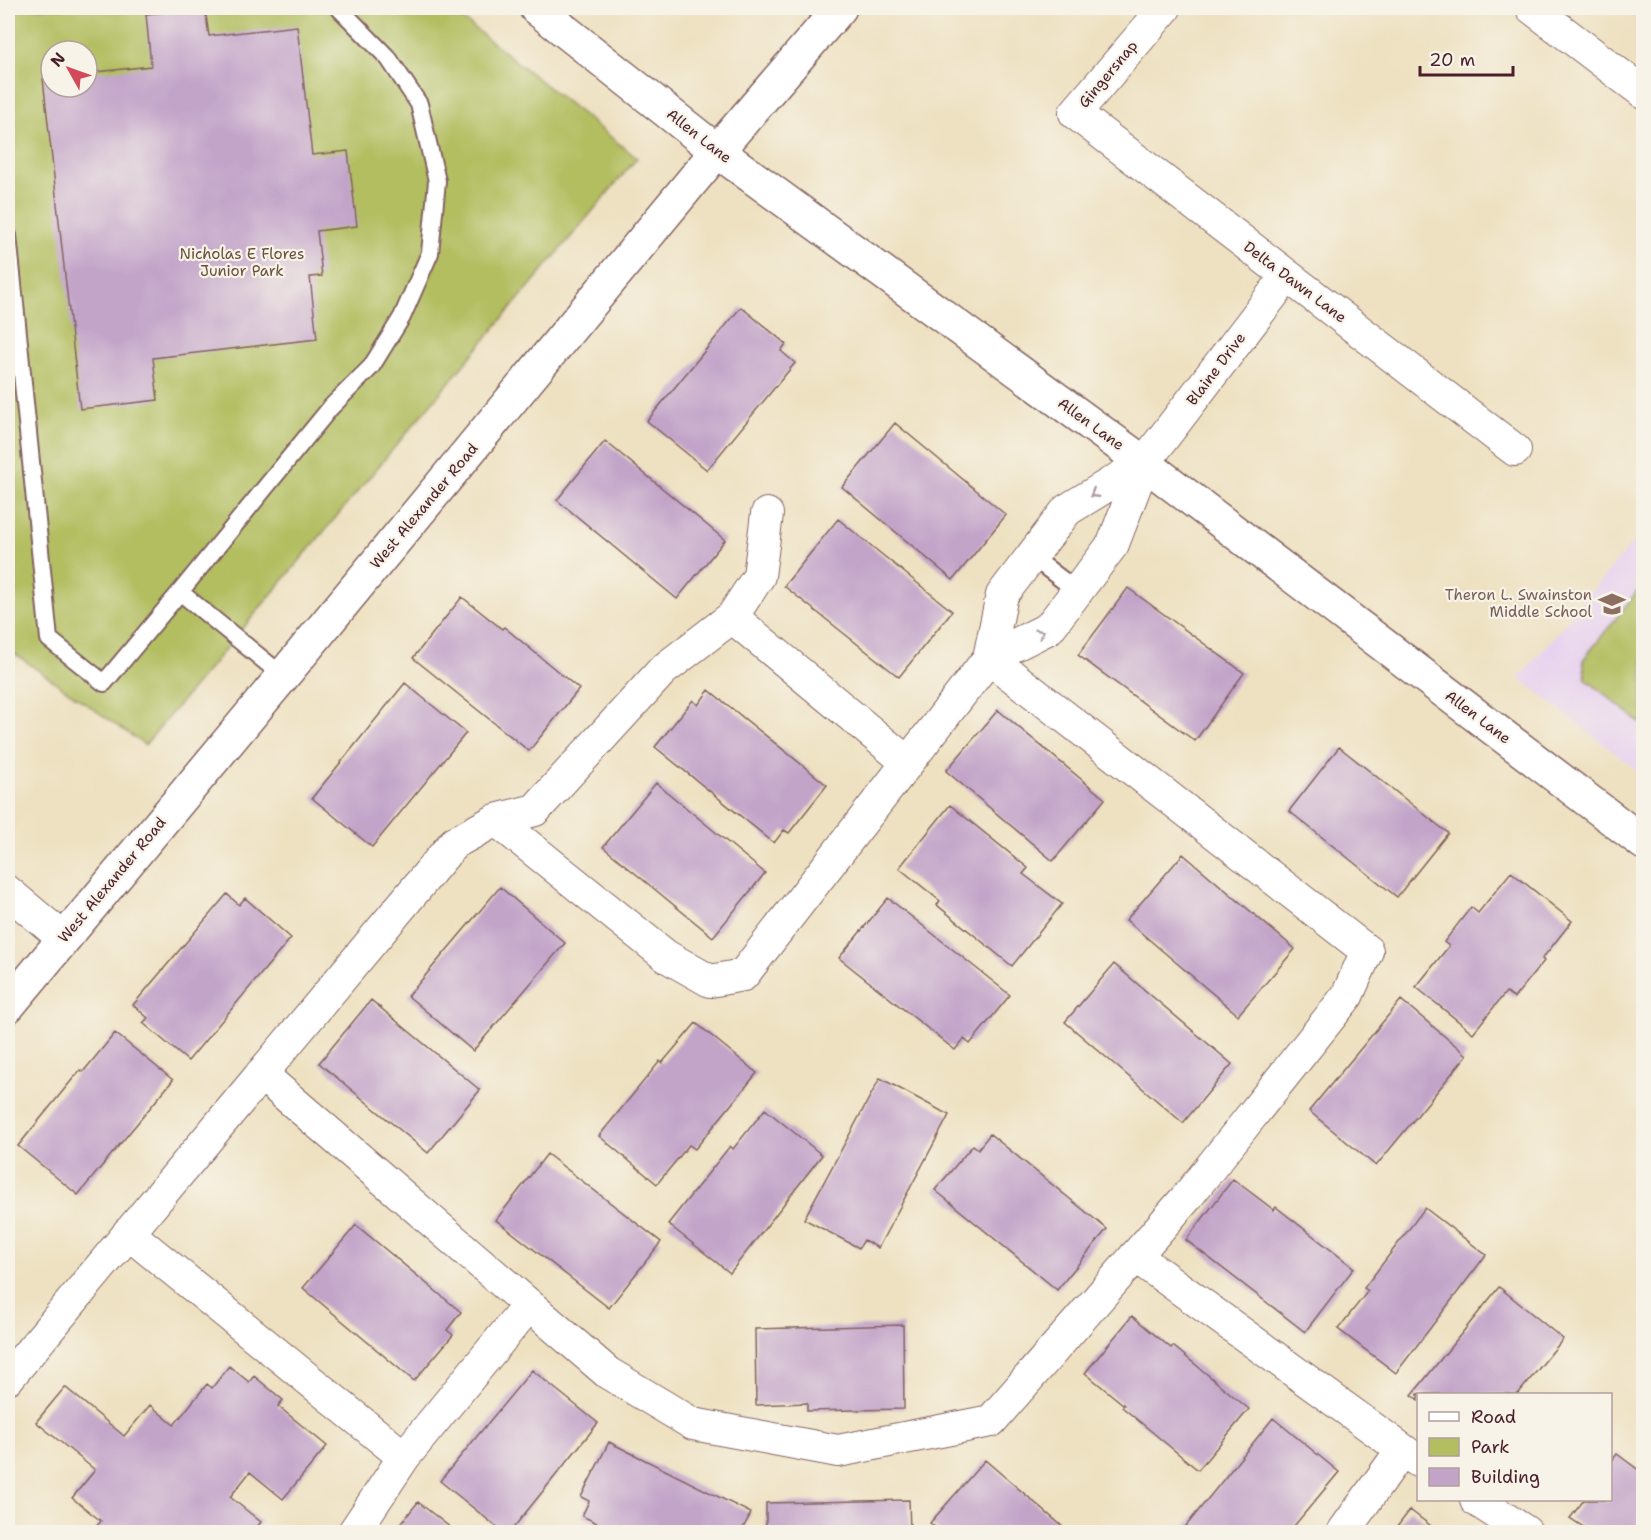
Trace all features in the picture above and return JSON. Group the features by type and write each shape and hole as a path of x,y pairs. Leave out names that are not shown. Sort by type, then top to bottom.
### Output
{"main road":[{"name":"Allen Lane","path":"536,8 717,151 1144,463 1644,843"},
{"name":"West Alexander Road","path":"8,1006 717,151 840,8"}],"street":[{"name":"Gingersnap","path":"1075,113 1165,8"},
{"path":"1532,8 1644,93"},
{"name":"Delta Dawn Lane","path":"1075,113 1515,450"},
{"name":"Blaine Drive","path":"1144,463 1287,276"},
{"path":"989,658 1002,595 1067,510 1144,463"},
{"path":"496,820 666,956 710,981 743,975 989,658 1049,628 1113,544 1144,463"},
{"path":"8,1378 454,843 496,820 536,810 663,670 732,617 759,576 767,514"},
{"path":"732,617 907,762"},
{"path":"261,1074 608,1373 693,1424 838,1451 991,1421 1187,1197 1347,996 1367,951 989,658"},
{"path":"8,892 63,938"},
{"path":"128,1233 404,1457"},
{"path":"1135,1256 1410,1456 1343,1533"},
{"path":"354,1533 404,1457 529,1305"},
{"path":"1478,1501 1526,1533"}],"lane":[{"path":"8,235 49,639 104,683 331,407 371,367 402,316 430,253 437,181 419,104 389,58 339,8"},
{"path":"1031,556 1077,591"},
{"path":"180,592 283,676"}],"shaded area":[{"name":"Theron L. Swainston Middle School","path":"1643,530 1643,775 1519,678"}],"green space":[{"name":"Nicholas E Flores Junior Park","path":"8,8 449,8 637,158 145,745 8,649"},
{"path":"1643,584 1643,725 1586,679 1583,660"}],"building":[{"path":"205,8 209,36 297,26 312,155 348,151 357,226 317,231 322,276 310,277 317,339 153,358 158,400 80,409 45,99 99,99 99,72 151,66 146,14"},
{"path":"741,307 786,344 781,351 795,363 707,470 647,421"},
{"path":"895,423 1006,515 953,580 842,487"},
{"path":"605,441 725,540 677,599 557,500"},
{"path":"838,519 952,611 899,677 784,586"},
{"path":"1128,588 1244,673 1195,741 1078,655"},
{"path":"462,597 502,629 504,627 579,689 529,751 413,658"},
{"path":"405,683 466,733 372,847 312,798"},
{"path":"709,690 827,785 789,833 784,830 774,843 655,747 693,700 698,705"},
{"path":"998,710 1105,799 1053,861 946,771"},
{"path":"1339,747 1448,833 1397,897 1289,811"},
{"path":"656,783 765,873 713,937 603,847"},
{"path":"950,805 1028,868 1023,874 1062,904 1012,966 937,905 940,901 899,868"},
{"path":"1183,854 1295,949 1238,1015 1126,920"},
{"path":"1511,872 1572,921 1514,998 1506,992 1473,1033 1416,987 1449,946 1444,942 1471,907 1478,913"},
{"path":"500,887 565,943 473,1051 408,996"},
{"path":"227,894 239,905 245,898 291,938 188,1061 143,1023 148,1018 133,1005"},
{"path":"888,898 1010,995 970,1044 964,1039 955,1050 839,958"},
{"path":"1114,964 1232,1064 1183,1123 1065,1022"},
{"path":"371,1000 480,1090 428,1153 319,1063"},
{"path":"1401,1000 1467,1055 1376,1166 1309,1111"},
{"path":"696,1023 757,1073 695,1149 689,1145 657,1184 599,1136 660,1061 662,1063"},
{"path":"115,1033 173,1080 78,1195 18,1146 80,1070 83,1072"},
{"path":"880,1078 949,1115 878,1248 864,1240 859,1248 804,1219"},
{"path":"765,1109 822,1155 730,1273 668,1224 730,1146 733,1149"},
{"path":"990,1134 1107,1229 1057,1290 935,1190 973,1145 978,1149"},
{"path":"547,1154 661,1242 609,1308 496,1220"},
{"path":"1233,1179 1274,1210 1276,1207 1354,1268 1305,1332 1186,1240"},
{"path":"1425,1208 1486,1255 1396,1373 1338,1329 1368,1291 1364,1288"},
{"path":"356,1225 461,1312 447,1330 453,1335 414,1381 303,1288"},
{"path":"1499,1287 1563,1339 1519,1393 1417,1393 1417,1399 1412,1395"},
{"path":"1132,1316 1171,1348 1173,1346 1249,1409 1198,1470 1085,1373"},
{"path":"903,1325 904,1409 807,1411 807,1403 756,1405 755,1329"},
{"path":"229,1366 249,1382 254,1376 283,1400 278,1406 327,1446 283,1499 250,1472 230,1497 261,1522 253,1532 92,1532 101,1521 72,1498 95,1470 36,1422 65,1387 124,1436 150,1405 174,1425 207,1384 212,1388"},
{"path":"532,1370 598,1423 510,1532 503,1532 440,1481"},
{"path":"1273,1418 1339,1472 1289,1532 1182,1531"},
{"path":"609,1442 751,1513 741,1532 616,1532 582,1516 589,1501 581,1497"},
{"path":"1617,1454 1644,1474 1644,1532 1591,1532 1570,1518 1583,1501 1612,1501 1612,1460"},
{"path":"985,1460 1069,1532 941,1532 930,1523"},
{"path":"909,1500 910,1532 766,1532 766,1503"},
{"path":"418,1502 456,1532 394,1532"},
{"path":"1410,1510 1439,1532 1393,1532"}],"place":[{"name":"Theron L. Swainston Middle School","path":"1612,604"}]}
